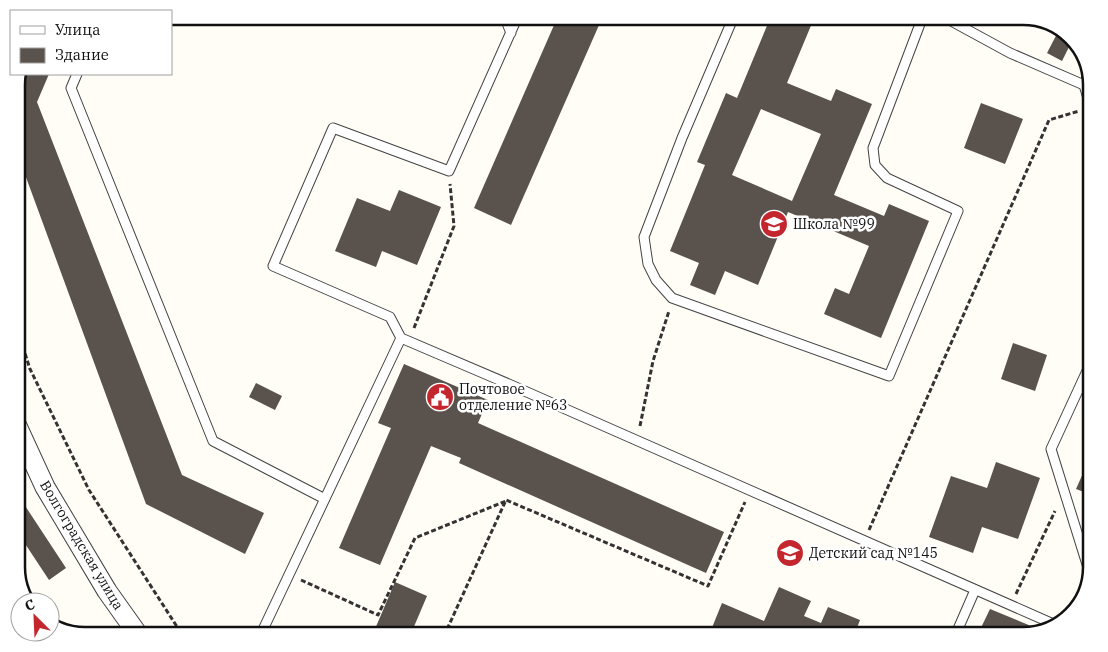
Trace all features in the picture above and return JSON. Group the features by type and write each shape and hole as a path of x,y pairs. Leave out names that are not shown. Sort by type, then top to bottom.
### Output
{"street":[{"name":"Волгоградская улица","path":"25,444 45,487 107,591 133,627"}],"lane":[{"path":"508,25 511,33"},
{"path":"514,25 449,171 333,128 273,266 390,317 405,340 1047,621"},
{"path":"730,25 682,138 644,237 648,264 656,280 672,298 889,376 958,211 887,178 875,165 873,148 920,25"},
{"path":"959,25 1010,53 1083,85"},
{"path":"77,75 71,88 213,441 325,499"},
{"path":"264,627 325,499 405,340"},
{"path":"1083,380 1051,449 1083,552"},
{"path":"959,627 975,590"}],"path":[{"path":"864,541 1049,120 1083,112"},
{"path":"405,340 454,226 449,171"},
{"path":"637,440 653,361 672,298"},
{"path":"25,354 30,370 89,490 177,627"},
{"path":"290,574 378,616 415,538 506,500 708,586 750,490"},
{"path":"1010,605 1064,492"},
{"path":"448,627 506,500"}],"building":[{"path":"554,25 599,25 511,225 474,208"},
{"path":"767,25 811,25 787,83 831,101 836,89 872,104 834,195 884,216 889,204 929,221 881,338 824,314 835,288 849,294 869,246 788,212 758,285 725,271 715,295 690,285 699,263 670,251 705,165 697,162 726,93 737,98","holes":["761,109 821,134 792,201 732,175"]},
{"path":"1056,35 1069,47 1062,61 1047,53"},
{"path":"26,75 49,75 37,102 182,475 264,513 245,554 146,504 25,175"},
{"path":"981,103 1023,119 1005,164 964,148"},
{"path":"399,190 441,207 417,265 382,251 376,267 335,251 357,198 390,211"},
{"path":"1013,343 1047,355 1035,391 1001,379"},
{"path":"404,364 488,400 478,423 724,532 706,573 459,463 461,458 431,446 380,565 339,548 391,428 378,423"},
{"path":"256,383 282,396 275,410 249,397"},
{"path":"996,462 1040,478 1018,539 982,527 973,553 929,537 951,476 987,488"},
{"path":"1083,473 1083,492 1076,489"},
{"path":"25,506 66,568 49,580 25,544"},
{"path":"395,582 427,596 414,627 376,627"},
{"path":"779,587 811,601 804,616 821,623 828,607 860,620 857,627 712,627 722,603 764,621"},
{"path":"990,609 1031,626 1023,627 981,627"}],"place":[{"name":"Школа №99","path":"774,224"},
{"name":"Почтовое отделение №63","path":"440,397"},
{"name":"Детский сад №145","path":"790,553"}]}
